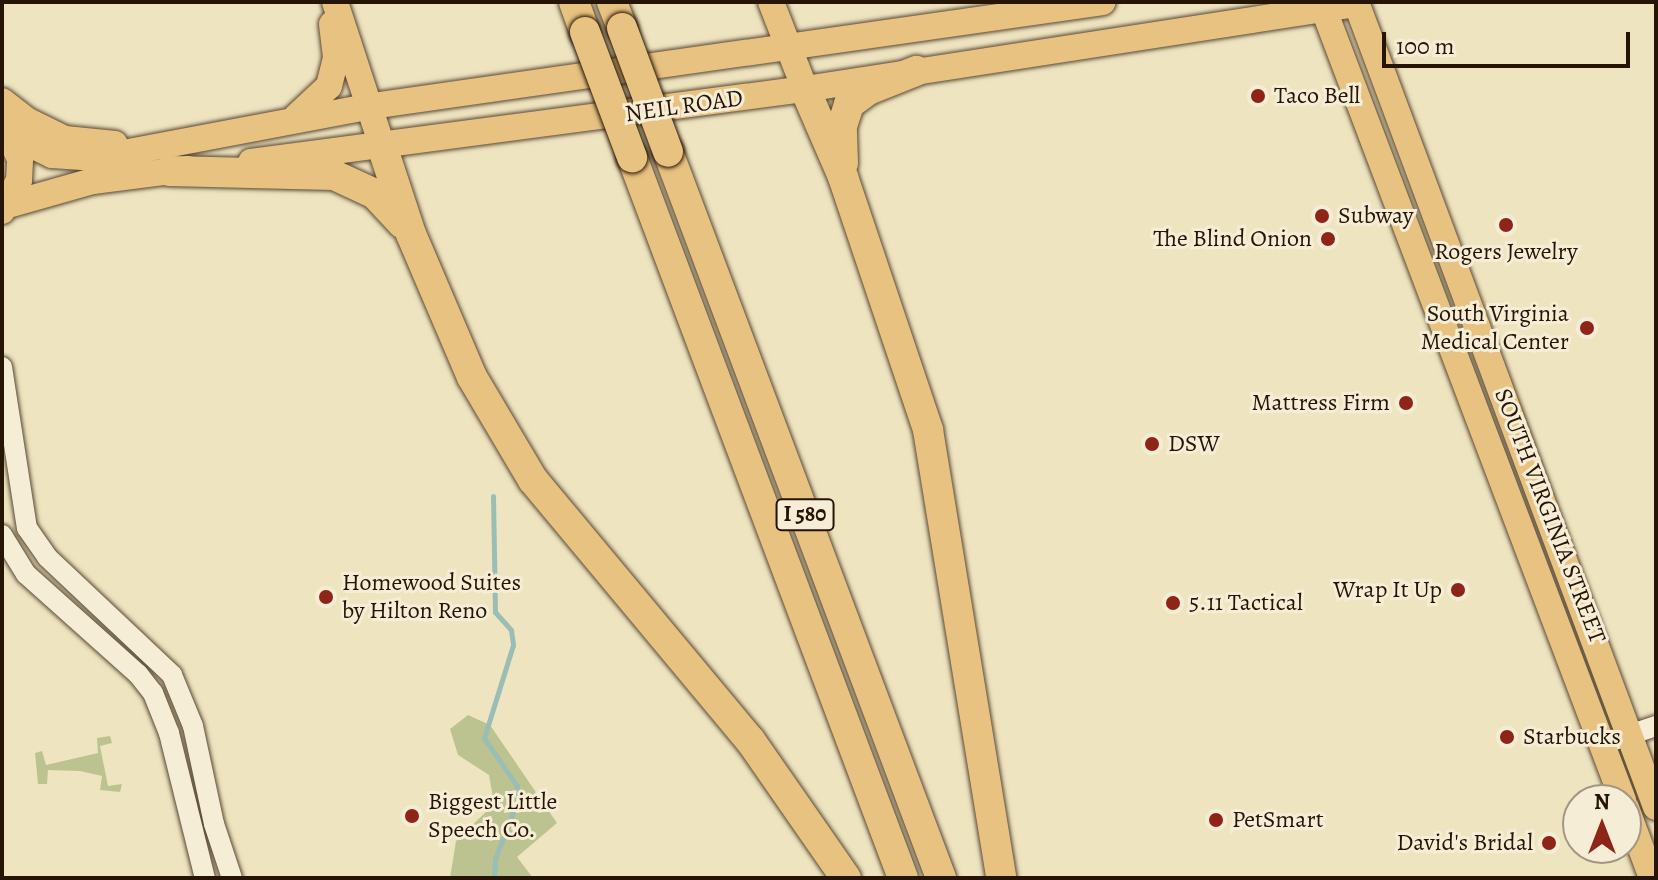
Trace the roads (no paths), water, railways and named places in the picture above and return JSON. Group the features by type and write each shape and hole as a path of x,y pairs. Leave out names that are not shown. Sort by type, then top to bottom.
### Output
{"highway":[{"name":"I 580","path":"574,2 903,878"},
{"name":"I 580","path":"617,15 941,878"},
{"path":"843,177 842,126 849,104 868,90 916,71"},
{"path":"805,89 843,177 928,430 1001,878"},
{"path":"383,149 411,234 472,377 533,480 750,740 846,878"},
{"path":"169,171 334,175 375,194 411,234"}],"main road":[{"path":"293,119 320,99 334,69 336,43 328,2"},
{"path":"335,2 372,106 383,149"},
{"path":"771,2 805,89"},
{"name":"NEIL ROAD","path":"6,129 52,155 80,160 146,145 372,106 1103,2"},
{"name":"NEIL ROAD","path":"4,210 93,181 383,149 805,89 1358,3"},
{"name":"SOUTH VIRGINIA STREET","path":"1358,3 1644,730 1656,807"},
{"name":"SOUTH VIRGINIA STREET","path":"1323,7 1617,784"},
{"path":"2,101 26,120 65,139 146,145"},
{"path":"4,210 19,180 20,159 6,129"},
{"path":"1642,851 1652,878"}],"street":[{"path":"2,367 27,528 47,557 172,675 193,726 214,824 232,878"},
{"path":"2,535 26,574 138,674 153,693 169,733 205,878"},
{"path":"1602,744 1644,730"},
{"path":"1612,771 1648,760"}],"waterway":[{"path":"493,496 495,612 511,630 513,645 484,738 517,786 517,802 495,859 494,878"}],"place":[{"name":"Taco Bell","path":"1258,96"},
{"name":"Subway","path":"1322,216"},
{"name":"Rogers Jewelry","path":"1506,225"},
{"name":"The Blind Onion","path":"1328,239"},
{"name":"South Virginia Medical Center","path":"1587,328"},
{"name":"Mattress Firm","path":"1406,403"},
{"name":"DSW","path":"1152,444"},
{"name":"Wrap It Up","path":"1458,590"},
{"name":"Homewood Suites by Hilton Reno","path":"326,597"},
{"name":"5.11 Tactical","path":"1173,603"},
{"name":"Starbucks","path":"1507,737"},
{"name":"Biggest Little Speech Co.","path":"412,816"},
{"name":"PetSmart","path":"1216,820"},
{"name":"David's Bridal","path":"1549,843"}]}
